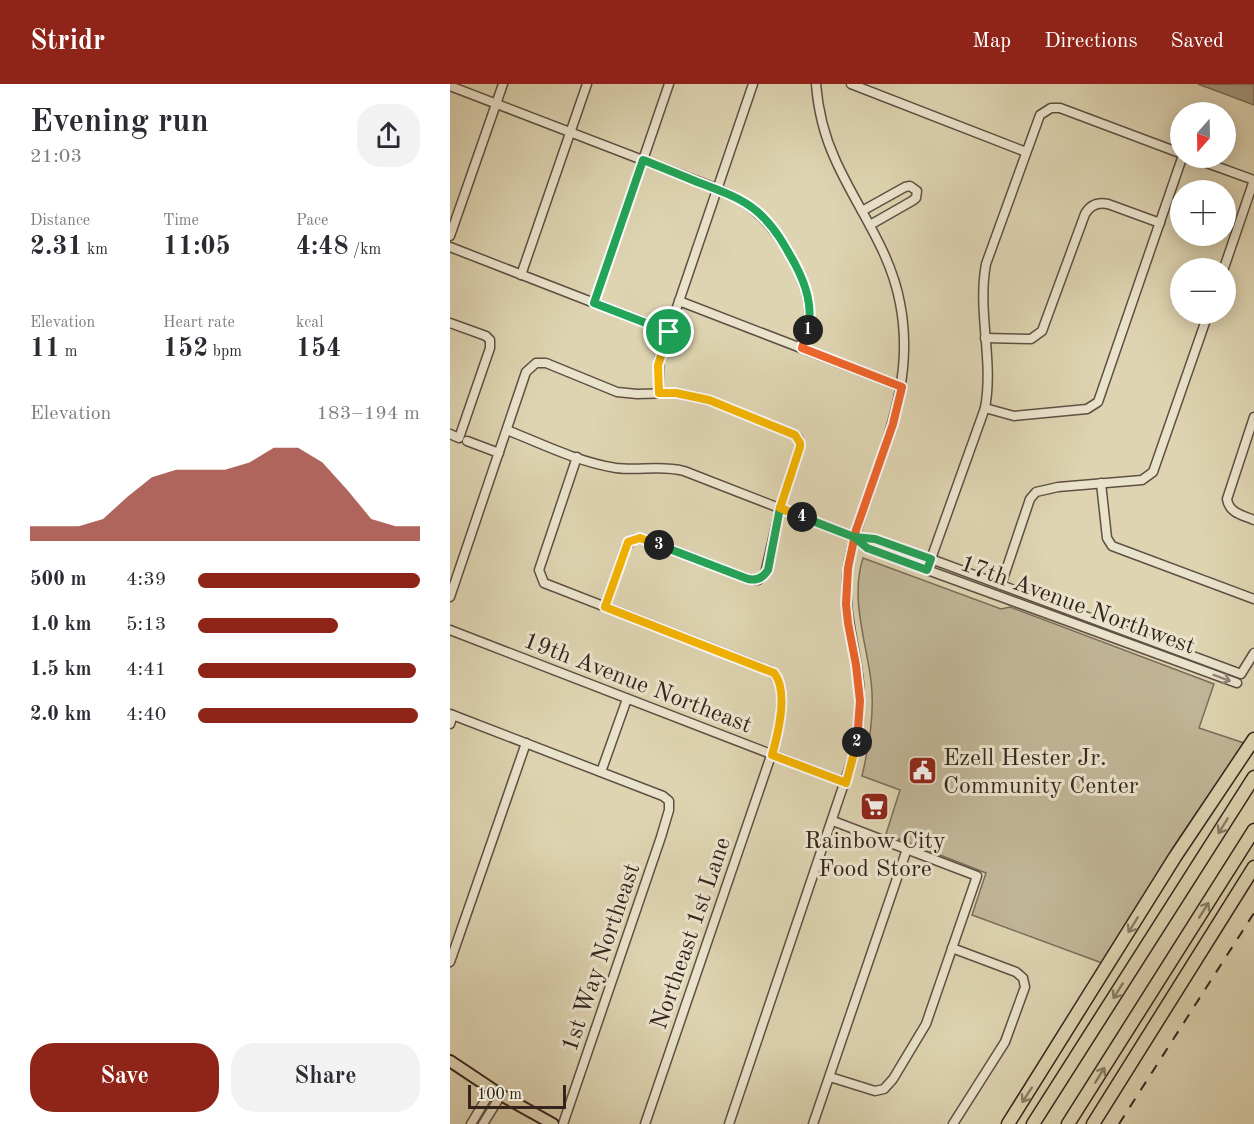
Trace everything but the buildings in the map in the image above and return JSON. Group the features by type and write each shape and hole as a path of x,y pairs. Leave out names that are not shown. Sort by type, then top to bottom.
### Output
{"highway":[{"path":"1008,1124 1169,867 1254,739"},
{"path":"1033,1124 1254,777"},
{"path":"1068,1124 1254,830"},
{"path":"1093,1124 1254,867"}],"main road":[{"path":"450,1061 497,1092 553,1124"}],"street":[{"path":"450,236 503,84"},
{"path":"521,275 586,84"},
{"path":"594,303 669,84"},
{"path":"659,393 658,365 753,84"},
{"path":"729,1124 855,751 860,715 859,683 846,604 848,568 854,537 893,424 902,387 905,344 900,301 887,260 842,174 827,139 816,84"},
{"path":"851,84 1026,152"},
{"path":"450,86 718,189 738,198 763,216 782,240 803,279 809,300 810,316 802,348"},
{"path":"927,570 985,408 989,382 982,296 986,264 1040,115 1047,109 1056,108 1170,149"},
{"path":"985,408 1014,416 1087,409 1098,402 1179,168"},
{"path":"1221,168 1254,180 1227,258"},
{"path":"862,211 905,187 910,186 917,190 917,195 912,201 870,225"},
{"path":"985,338 1031,339 1042,331 1085,214 1090,207 1099,203 1108,204 1160,223"},
{"path":"450,247 669,332"},
{"path":"680,301 902,387"},
{"path":"450,323 486,336 490,340 490,348 458,438 498,453"},
{"path":"1001,585 1032,495 1040,489 1142,480 1154,472 1205,324"},
{"path":"450,597 526,372 532,365 541,362 617,392 684,395 709,400 791,432 798,438 800,447 780,508 768,570 758,580 748,579 644,539 635,539 626,546 605,607 548,585 541,579 539,570 577,457"},
{"path":"1254,417 1251,438 1228,494 1227,504 1237,514 1254,520"},
{"path":"507,430 577,457 616,468 675,469 854,537"},
{"path":"1101,483 1107,538 1112,546 1254,600"},
{"name":"17th Avenue Northwest","path":"854,537 875,539 1240,674 1254,653"},
{"name":"17th Avenue Northwest","path":"854,537 867,548 1237,683"},
{"name":"Northeast 1st Lane","path":"605,607 774,673 779,681 781,708 772,755 645,1124"},
{"name":"19th Avenue Northeast","path":"450,630 846,783"},
{"path":"451,718 526,743 601,772 627,699"},
{"path":"450,960 526,743"},
{"name":"1st Way Northeast","path":"563,1124 669,810 669,801 663,796 601,772"},
{"path":"830,1077 875,1092 888,1085 923,1031 977,876 833,821"},
{"path":"813,1124 907,849"},
{"path":"952,948 1016,972 1023,978 1024,994 1010,1034 953,1124"},
{"path":"471,1124 497,1092"},
{"path":"483,1124 497,1092"}],"shaded area":[{"path":"1198,84 1254,84 1254,105"},
{"path":"863,558 1001,609 1010,607 1214,684 1199,728 1244,743 1180,837 1102,963 972,915 986,873 886,834 900,790 862,776 872,717 871,681 858,604 859,573"}],"railway":[{"path":"1119,1124 1254,913"}],"place":[{"name":"Ezell Hester Jr. Community Center","path":"922,771"},
{"name":"Rainbow City Food Store","path":"875,807"}],"route":[{"path":"669,332 594,303 643,160 723,191 738,198 763,216 782,240 807,289 810,316 802,348 902,387 893,424 856,530 854,537 850,555 848,568 846,604 859,683 860,715 855,751 846,783 772,755 781,708 779,681 774,673 605,607 626,546 628,542 635,539 644,539 748,579 758,580 768,570 780,508 842,532 854,537 875,539 931,559 927,570 867,548 854,537 780,508 800,447 798,438 791,432 709,400 676,393 659,393 658,365 669,332"}]}
